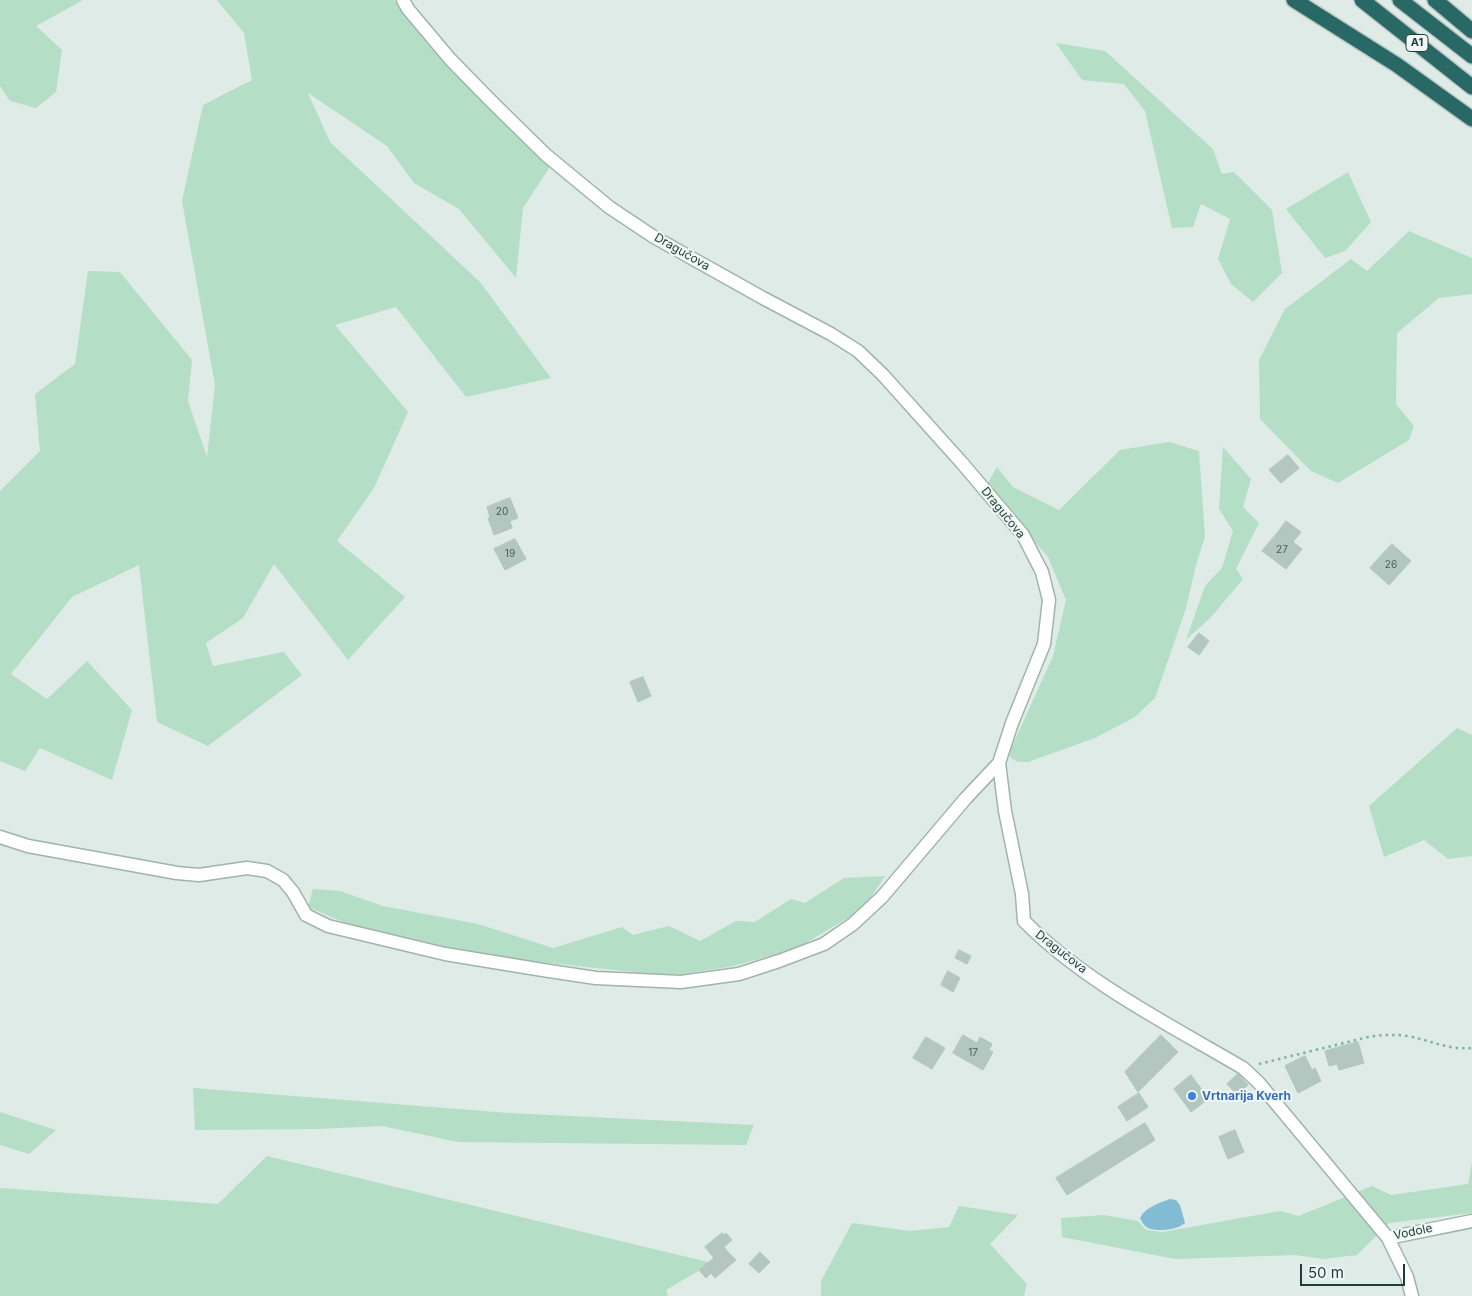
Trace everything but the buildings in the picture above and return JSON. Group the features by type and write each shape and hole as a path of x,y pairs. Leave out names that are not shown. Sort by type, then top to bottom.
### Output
{"highway":[{"path":"1294,0 1397,65 1472,120"},
{"name":"A1","path":"1362,0 1472,87"},
{"name":"A1","path":"1400,0 1472,56"},
{"path":"1435,0 1472,31"}],"street":[{"name":"Dragučova","path":"403,0 408,9 450,59 492,102 546,154 609,207 654,237 832,334 858,351 962,463 1024,535 1042,572 1049,600 1044,644 1012,723 999,763 1005,811 1022,894 1024,921 1102,984 1243,1068 1290,1118 1388,1238"},
{"path":"0,837 28,846 177,873 199,875 247,868 267,871 283,880 293,892 306,915 328,926 445,954 549,972 596,978 681,982 739,974 824,944 853,924 882,897 966,798 999,763"},
{"name":"Vodole","path":"1412,1296 1407,1277 1388,1238 1472,1221"}],"path":[{"path":"1243,1068 1385,1034 1407,1036 1457,1049 1472,1048"}],"green space":[{"path":"0,0 83,0 36,26 62,50 56,92 36,108 10,101 0,86"},
{"path":"217,0 394,0 403,13 488,106 551,165 523,208 516,278 459,209 414,183 387,146 308,93 330,142 480,282 551,378 466,397 396,307 335,325 408,412 374,488 337,541 405,597 348,660 274,564 243,618 206,643 213,666 284,652 302,675 208,746 157,722 139,565 72,597 11,674 47,699 87,661 132,710 112,780 40,748 25,771 0,761 0,491 40,451 35,394 75,364 88,271 120,272 192,360 188,401 207,457 215,385 182,201 203,105 252,80 244,33"},
{"path":"1056,43 1105,51 1213,149 1222,174 1234,172 1272,210 1282,273 1253,302 1231,284 1218,259 1230,219 1201,204 1193,227 1172,228 1145,111 1124,84 1082,80"},
{"path":"1348,172 1371,222 1345,251 1325,258 1286,209"},
{"path":"1409,231 1472,258 1472,294 1439,298 1397,333 1396,404 1414,426 1409,440 1338,483 1311,471 1260,419 1259,360 1285,309 1351,259 1367,271"},
{"path":"1169,442 1199,451 1205,537 1186,608 1155,698 1135,717 1095,738 1028,762 1018,762 1011,758 1009,753 1053,656 1066,600 1048,557 986,486 997,467 1013,487 1059,510 1120,450"},
{"path":"1223,447 1251,479 1243,507 1259,523 1236,569 1243,579 1211,617 1186,640 1205,586 1222,568 1233,531 1219,509"},
{"path":"1457,728 1472,735 1472,856 1448,859 1424,840 1384,857 1369,806"},
{"path":"885,876 863,909 797,948 734,966 670,976 494,957 355,927 308,907 313,889 340,891 383,906 478,924 553,948 622,927 633,935 669,926 700,941 736,921 755,922 791,899 805,903 844,878"},
{"path":"193,1088 509,1113 754,1125 746,1145 458,1142 382,1126 316,1129 195,1130"},
{"path":"0,1112 56,1130 29,1154 0,1145"},
{"path":"267,1156 712,1263 666,1290 668,1296 0,1296 0,1188 218,1204"},
{"path":"1472,1162 1472,1213 1389,1223 1357,1255 1323,1259 1295,1255 1175,1259 1062,1237 1061,1218 1104,1215 1138,1221 1146,1230 1163,1232 1280,1211 1299,1216 1372,1186 1391,1195 1468,1184"},
{"path":"959,1206 1018,1215 990,1244 1027,1284 1024,1296 821,1296 821,1281 852,1223 910,1231 949,1227"}],"water":[{"path":"1170,1199 1176,1200 1180,1205 1185,1223 1167,1230 1157,1230 1145,1226 1140,1218 1142,1214 1153,1206"}],"place":[{"name":"Vrtnarija Kverh","path":"1192,1096"}]}
